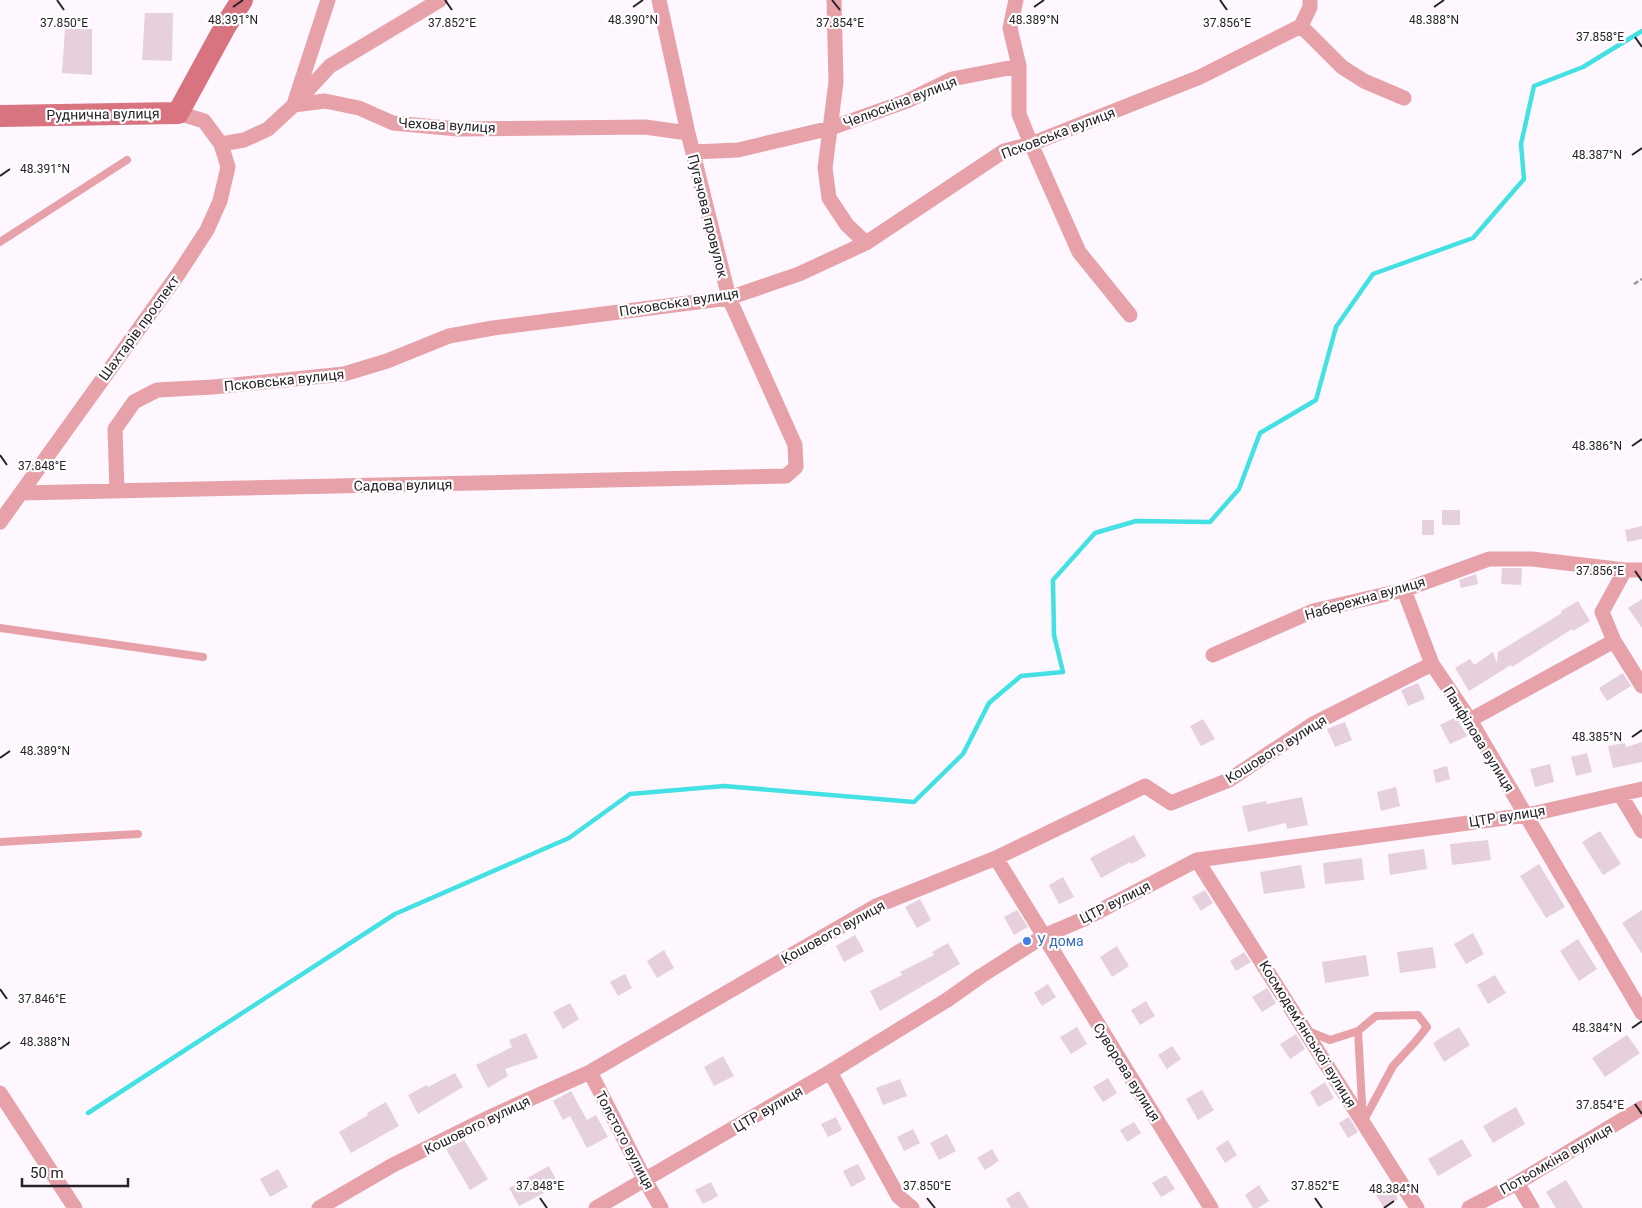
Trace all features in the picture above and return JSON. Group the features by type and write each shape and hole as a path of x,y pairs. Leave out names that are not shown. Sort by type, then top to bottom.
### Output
{"main road":[{"path":"178,113 226,25 242,0"},
{"name":"Руднична вулиця","path":"0,116 178,113"}],"street":[{"path":"294,105 328,0"},
{"path":"221,144 244,140 268,129 294,105 330,66 440,0"},
{"name":"Пугачова провулок","path":"659,0 692,152 729,298 795,445 796,467 786,476"},
{"path":"834,0 836,82 825,168 829,198 847,226 866,243"},
{"path":"1016,0 1010,28 1019,66 1019,114 1079,252 1130,315"},
{"path":"1310,0 1310,6 1301,26 1342,67 1364,81 1404,98"},
{"name":"Псковська вулиця","path":"117,492 115,429 134,402 157,390 213,387 344,374 387,361 449,336 493,328 729,298 799,274 866,243 1004,151 1031,144 1200,77 1301,26"},
{"name":"Челюскіна вулиця","path":"692,152 738,150 831,128 907,101 952,79 1019,66"},
{"name":"Чехова вулиця","path":"294,105 325,101 359,108 393,123 458,129 645,128 688,133"},
{"name":"Руднична вулиця","path":"178,113 204,121"},
{"name":"Шахтарів проспект","path":"0,522 179,273 207,230 220,201 228,167 221,144 204,121"},
{"name":"Садова вулиця","path":"21,494 786,476"},
{"name":"Набережна вулиця","path":"1212,655 1313,611 1404,590 1489,559 1532,559 1625,570 1642,570"},
{"path":"1625,570 1602,612 1614,641 1642,686"},
{"name":"Панфілова вулиця","path":"1404,590 1432,664 1470,720 1642,1013"},
{"path":"1470,720 1614,641"},
{"name":"Кошового вулиця","path":"320,1208 393,1165 492,1116 590,1072 876,906 996,858 1145,786 1170,803 1229,780 1313,724 1432,664"},
{"name":"ЦТР вулиця","path":"596,1208 830,1072 947,1000 1044,936 1086,918 1197,860 1527,815 1642,789"},
{"path":"1620,794 1642,831"},
{"name":"Суворова вулиця","path":"996,858 1211,1208"},
{"name":"Космодем'янської вулиця","path":"1197,860 1417,1208"},
{"name":"Толстого вулиця","path":"590,1072 661,1208"},
{"path":"830,1072 898,1196 912,1208"},
{"path":"0,1093 75,1208"},
{"name":"Потьомкіна вулиця","path":"1469,1208 1517,1183 1642,1108"},
{"path":"1517,1183 1532,1208"}],"lane":[{"path":"0,242 127,160"},
{"path":"0,628 203,657"},
{"path":"0,842 138,834"},
{"path":"1306,1031 1330,1040 1358,1032 1376,1016 1418,1015 1426,1027 1393,1066 1363,1122"},
{"path":"1358,1032 1363,1122"}],"path":[{"path":"1634,284 1642,279"}],"building":[{"path":"145,13 173,13 172,61 142,60"},
{"path":"65,29 92,29 92,75 62,73"},
{"path":"1442,510 1460,510 1460,525 1442,525"},
{"path":"1422,520 1434,520 1434,535 1422,535"},
{"path":"1642,526 1642,539 1627,542 1625,530"},
{"path":"1502,568 1522,568 1521,585 1501,584"},
{"path":"1476,574 1478,584 1461,588 1459,580"},
{"path":"1642,599 1642,628 1628,608"},
{"path":"1578,601 1590,621 1573,631 1572,629 1512,667 1511,665 1469,691 1455,668 1470,659 1474,665 1493,652 1497,663 1498,652 1562,613 1561,611"},
{"path":"1623,673 1631,686 1607,701 1599,688"},
{"path":"1418,683 1425,699 1408,706 1401,690"},
{"path":"1456,717 1467,736 1450,744 1440,725"},
{"path":"1203,719 1215,739 1201,746 1190,726"},
{"path":"1345,722 1352,740 1335,747 1327,729"},
{"path":"1642,742 1642,762 1613,768 1608,746 1625,743 1626,747"},
{"path":"1587,753 1592,772 1576,776 1571,757"},
{"path":"1550,764 1554,782 1535,787 1530,769"},
{"path":"1447,766 1450,779 1436,783 1433,770"},
{"path":"1396,787 1400,806 1381,811 1377,792"},
{"path":"1302,797 1308,825 1287,829 1286,823 1248,832 1242,806 1266,801 1267,804"},
{"path":"1600,831 1621,864 1603,875 1582,842"},
{"path":"1134,835 1146,856 1131,864 1130,862 1101,878 1090,858"},
{"path":"1488,840 1491,860 1452,865 1450,844"},
{"path":"1424,849 1427,869 1390,875 1388,854"},
{"path":"1362,858 1364,880 1325,884 1323,863"},
{"path":"1539,864 1565,907 1546,918 1520,876"},
{"path":"1301,865 1305,888 1264,894 1260,872"},
{"path":"1063,877 1074,897 1059,904 1049,885"},
{"path":"1205,890 1213,903 1201,911 1192,897"},
{"path":"920,899 931,920 917,928 905,907"},
{"path":"1017,910 1028,927 1014,935 1004,917"},
{"path":"1642,910 1642,954 1622,923"},
{"path":"1473,933 1484,954 1466,964 1454,944"},
{"path":"855,935 864,951 844,962 836,946"},
{"path":"1578,939 1597,969 1579,981 1560,951"},
{"path":"948,943 960,964 880,1011 870,991 902,975 900,972 934,955 932,952"},
{"path":"1117,946 1129,966 1112,977 1100,957"},
{"path":"1433,947 1436,968 1400,973 1397,952"},
{"path":"664,950 674,968 657,978 647,961"},
{"path":"1244,952 1251,962 1236,971 1230,961"},
{"path":"1366,955 1369,976 1325,983 1322,962"},
{"path":"625,974 632,988 618,996 610,982"},
{"path":"1495,975 1506,993 1488,1004 1477,985"},
{"path":"1048,984 1056,997 1042,1006 1034,993"},
{"path":"1267,988 1276,1003 1262,1012 1252,997"},
{"path":"1146,1001 1155,1016 1140,1025 1131,1010"},
{"path":"570,1003 579,1019 563,1029 553,1012"},
{"path":"1077,1027 1087,1044 1071,1054 1060,1037"},
{"path":"1459,1027 1470,1045 1444,1062 1433,1043"},
{"path":"526,1033 538,1058 505,1069 508,1076 488,1088 476,1065 512,1047 509,1040"},
{"path":"1296,1034 1305,1049 1290,1059 1280,1044"},
{"path":"1627,1035 1640,1053 1605,1077 1592,1058"},
{"path":"1172,1046 1181,1059 1167,1069 1158,1055"},
{"path":"723,1056 734,1076 714,1086 704,1067"},
{"path":"455,1073 463,1087 418,1114 408,1095"},
{"path":"1108,1078 1117,1093 1103,1102 1093,1087"},
{"path":"900,1079 907,1096 883,1105 876,1088"},
{"path":"1325,1082 1334,1098 1318,1107 1310,1092"},
{"path":"1202,1090 1214,1110 1198,1120 1186,1099"},
{"path":"571,1091 587,1120 596,1115 608,1137 587,1148 570,1116 563,1120 553,1101"},
{"path":"386,1102 399,1126 351,1153 339,1132"},
{"path":"1516,1107 1525,1124 1493,1143 1483,1126"},
{"path":"836,1117 842,1130 828,1137 821,1124"},
{"path":"1349,1117 1358,1132 1348,1138 1339,1123"},
{"path":"1134,1122 1141,1133 1127,1142 1120,1130"},
{"path":"913,1129 920,1143 904,1151 897,1137"},
{"path":"947,1134 956,1151 939,1160 930,1143"},
{"path":"1462,1139 1472,1156 1438,1176 1428,1159"},
{"path":"464,1140 488,1179 470,1190 446,1149"},
{"path":"1228,1140 1237,1155 1225,1163 1216,1148"},
{"path":"992,1149 999,1161 985,1170 977,1158"},
{"path":"858,1164 866,1179 851,1187 843,1171"},
{"path":"549,1166 559,1185 519,1206 509,1188"},
{"path":"278,1169 288,1187 270,1197 260,1179"},
{"path":"1166,1175 1175,1189 1161,1197 1152,1183"},
{"path":"1566,1180 1583,1208 1556,1208 1546,1192"},
{"path":"711,1182 718,1196 703,1204 695,1190"},
{"path":"1259,1185 1269,1201 1258,1208 1253,1208 1245,1195"},
{"path":"1390,1186 1398,1199 1384,1208 1376,1195"},
{"path":"1019,1191 1029,1208 1011,1208 1006,1199"}],"waterway":[{"path":"88,1113 395,914 569,838 630,794 724,786 914,802 963,754 989,703 1021,676 1063,672 1054,635 1053,580 1095,533 1136,521 1210,522 1239,489 1260,433 1316,400 1336,327 1373,274 1473,238 1524,179 1521,144 1534,86 1583,67 1642,31"}],"place":[{"name":"У дома","path":"1027,941"}]}
